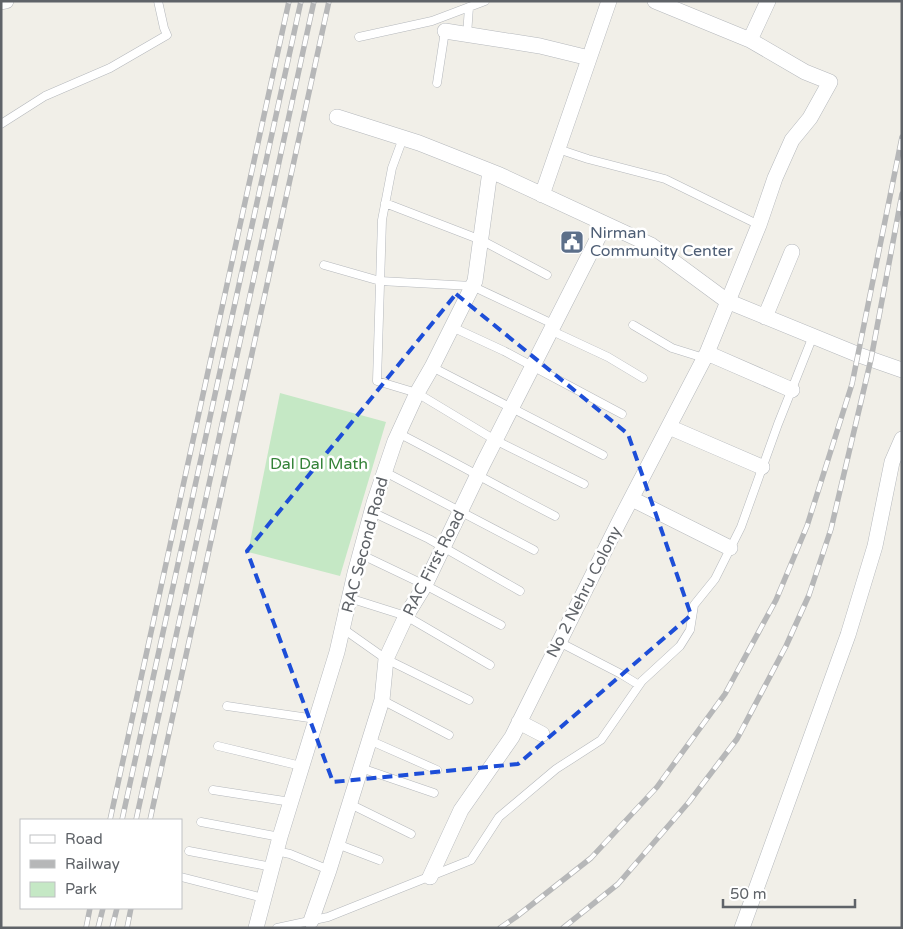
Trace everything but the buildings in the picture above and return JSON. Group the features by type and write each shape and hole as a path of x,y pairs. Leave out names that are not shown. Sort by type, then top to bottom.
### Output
{"street":[{"path":"1,2 6,1"},
{"path":"542,195 609,1"},
{"path":"655,1 750,40 768,1"},
{"path":"445,31 540,46 589,58"},
{"name":"No 2 Nehru Colony","path":"430,877 461,810 512,737 632,498 706,356 759,224 775,178 792,140 810,118 830,82 806,72 750,40"},
{"path":"337,117 403,138 490,172 542,195 651,245 727,301 902,370"},
{"name":"RAC Second Road","path":"256,928 278,844 337,652 372,512 398,433 474,281 490,172"},
{"name":"RAC First Road","path":"311,921 329,870 382,700 386,659 406,616 425,585 552,327 606,224"},
{"path":"766,317 792,252"},
{"path":"706,356 792,390"},
{"path":"669,427 762,467"},
{"path":"742,928 848,635 875,546 892,462 902,439"},
{"path":"632,498 730,548"},
{"path":"519,722 542,734"}],"lane":[{"path":"1,124 45,96 110,68 167,36 158,1"},
{"path":"359,37 432,21 485,1"},
{"path":"468,35 469,7"},
{"path":"437,83 445,31"},
{"path":"403,138 392,168 382,220 377,381 417,393 495,440 584,484"},
{"path":"558,149 588,159 665,179 759,224"},
{"path":"385,203 480,240 548,275"},
{"path":"324,265 380,281 472,286 608,357 643,378"},
{"path":"634,325 672,348 706,356"},
{"path":"452,327 504,351 622,414"},
{"path":"277,928 328,917 471,860 498,817 556,769 601,740 640,685 680,646 690,630 694,605 715,579 741,527 812,336"},
{"path":"432,367 603,455"},
{"path":"398,433 555,516"},
{"path":"385,472 534,550"},
{"path":"372,512 429,539 520,590"},
{"path":"360,554 425,585 501,625"},
{"path":"349,598 406,616 490,665"},
{"path":"342,628 386,659 469,700"},
{"path":"560,642 640,685"},
{"path":"382,700 449,735"},
{"path":"227,706 316,719"},
{"path":"369,740 437,770"},
{"path":"218,746 302,766"},
{"path":"361,768 434,793"},
{"path":"212,790 291,802"},
{"path":"350,804 411,834"},
{"path":"201,822 278,844 290,854 329,870"},
{"path":"337,844 379,860"},
{"path":"189,851 272,867"},
{"path":"182,877 263,898"}],"highlighted area":[{"path":"456,294 628,434 691,615 518,764 333,782 247,551"}],"green space":[{"name":"Dal Dal Math","path":"280,393 386,422 340,576 248,552"}],"railway":[{"path":"110,819 289,1"},
{"path":"122,819 301,1"},
{"path":"136,819 314,1"},
{"path":"150,819 329,1"},
{"path":"500,928 591,858 657,787 725,694 776,600 807,526 852,384 902,137"},
{"path":"563,928 618,884 689,802 737,739 786,646 809,595 831,529 871,359 902,194"},
{"path":"86,928 90,909"},
{"path":"98,928 103,909"},
{"path":"112,928 117,909"},
{"path":"127,928 131,909"}],"place":[{"name":"Nirman Community Center","path":"572,242"}]}
